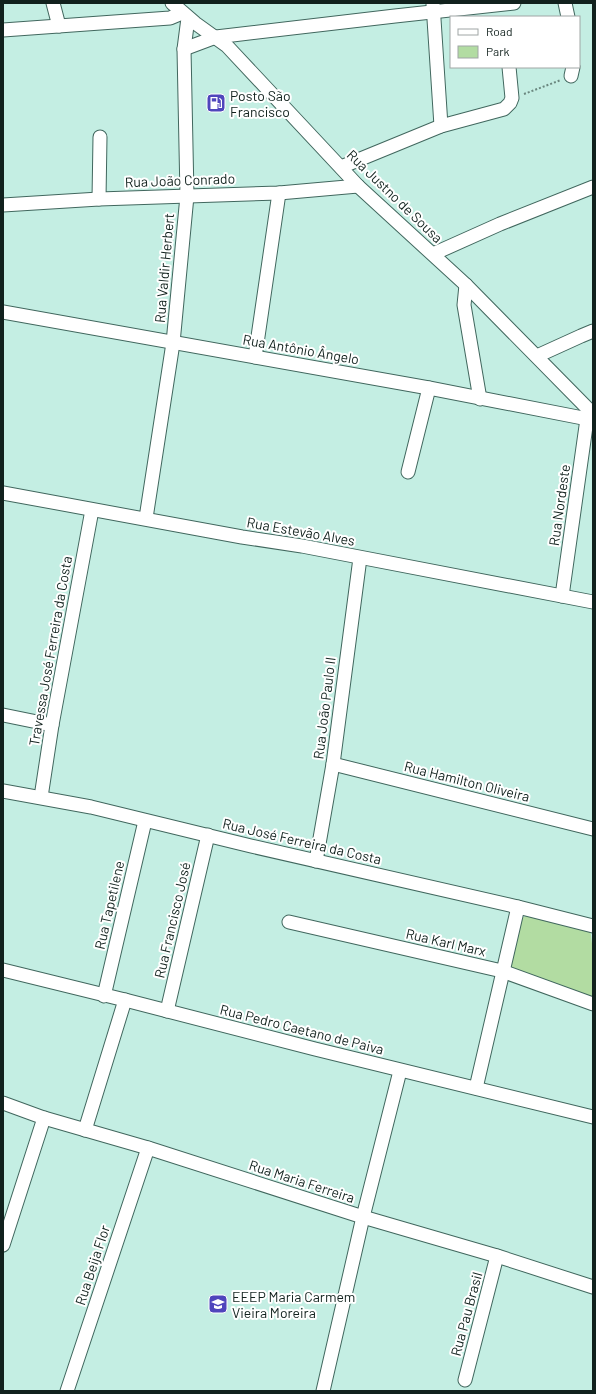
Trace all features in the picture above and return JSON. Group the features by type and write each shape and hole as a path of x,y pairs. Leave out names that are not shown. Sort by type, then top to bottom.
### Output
{"street":[{"path":"54,3 59,26"},
{"name":"Rua Justno de Sousa","path":"172,3 185,15 216,37 237,55 358,186 466,285 537,356 591,418"},
{"path":"565,3 568,16"},
{"path":"184,49 216,37 433,7 506,8"},
{"path":"433,7 441,126"},
{"path":"3,30 170,18 185,15"},
{"name":"Rua Valdir Herbert","path":"146,518 173,343 187,196 184,49 185,15"},
{"path":"341,167 441,126 504,109 510,103 512,98 509,68"},
{"path":"99,199 100,136"},
{"name":"Rua João Conrado","path":"3,205 99,199 279,193 358,186"},
{"path":"433,254 500,224 593,187"},
{"path":"255,357 279,193"},
{"path":"466,285 464,305 480,398"},
{"name":"Rua Antônio Ângelo","path":"3,312 591,418"},
{"path":"537,356 593,331"},
{"path":"408,472 429,388"},
{"name":"Rua Nordeste","path":"562,596 591,418"},
{"name":"Rua Estevão Alves","path":"3,493 92,510 146,518 242,537 302,546 593,602"},
{"name":"Travessa José Ferreira da Costa","path":"41,798 52,725 92,510"},
{"name":"Rua João Paulo II","path":"316,860 334,764 360,558"},
{"path":"3,715 52,725"},
{"name":"Rua Hamilton Oliveira","path":"334,764 593,828"},
{"name":"Rua José Ferreira da Costa","path":"3,791 91,807 593,926"},
{"name":"Rua Tapetilene","path":"104,996 145,821"},
{"name":"Rua Francisco José","path":"167,1011 208,835"},
{"path":"476,1088 518,907"},
{"name":"Rua Karl Marx","path":"289,922 502,971 593,1004"},
{"name":"Rua Pedro Caetano de Paiva","path":"3,970 593,1118"},
{"path":"85,1130 126,1000"},
{"path":"323,1391 363,1217 400,1070"},
{"name":"Rua Maria Ferreira","path":"3,1103 44,1118 148,1148 363,1217 497,1256 593,1287"},
{"path":"3,1245 44,1118"},
{"name":"Rua Beija Flor","path":"67,1391 148,1148"},
{"name":"Rua Pau Brasil","path":"465,1380 497,1256"}],"path":[{"path":"512,98 572,71"}],"green space":[{"path":"531,913 590,928 593,951 593,998 512,970 510,963 520,919"}],"place":[{"name":"Posto São Francisco","path":"216,103"},
{"name":"EEEP Maria Carmem Vieira Moreira","path":"218,1304"}]}
